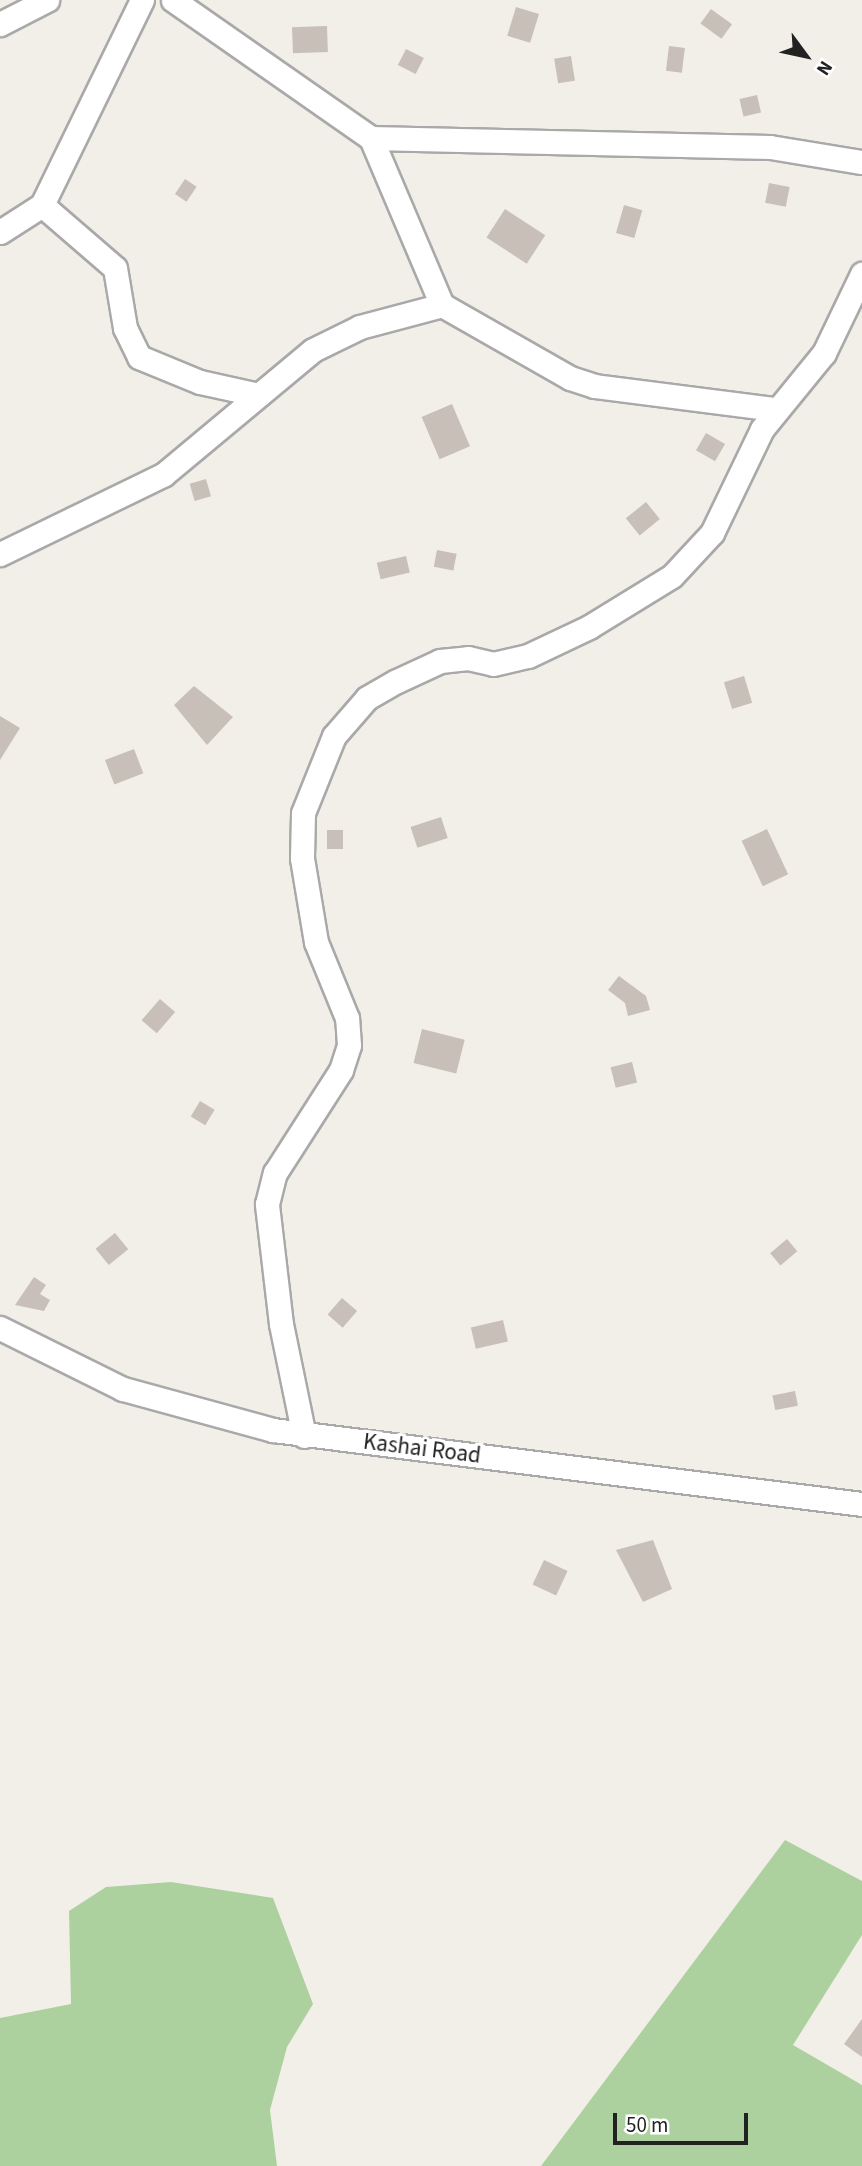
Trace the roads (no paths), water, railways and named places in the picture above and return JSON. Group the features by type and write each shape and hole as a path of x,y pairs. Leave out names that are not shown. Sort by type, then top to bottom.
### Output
{"street":[{"path":"0,24 47,0"},
{"path":"0,232 42,205 142,0"},
{"path":"173,0 371,138 442,305 570,378 595,386 774,409"},
{"path":"371,138 770,147 862,162"},
{"path":"42,205 115,268 125,328 139,357 200,382 259,395"},
{"path":"304,1436 281,1324 267,1204 275,1173 341,1070 349,1045 342,1000 316,942 302,858 303,813 334,736 367,698 397,681 440,661 468,658 493,664 527,656 589,627 672,576 725,513 774,409 824,353 862,274"},
{"path":"0,554 163,475 313,350 336,338 414,309 442,305"},
{"name":"Kashai Road","path":"0,1328 123,1389 304,1436 862,1504"}]}
